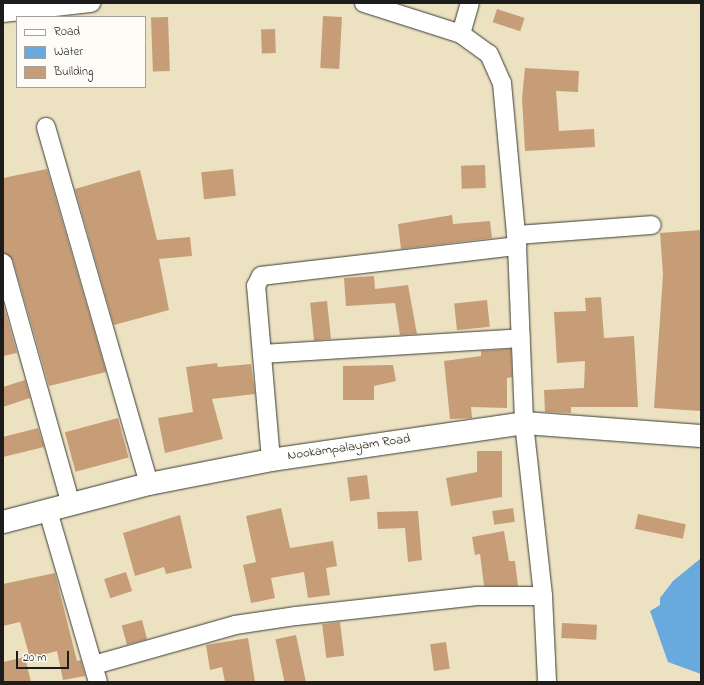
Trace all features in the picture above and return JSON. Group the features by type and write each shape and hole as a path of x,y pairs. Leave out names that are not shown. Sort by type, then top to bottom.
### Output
{"street":[{"path":"3,13 91,3"},
{"path":"364,3 460,34 489,54 502,83 516,241 524,423 543,596 547,682"},
{"path":"460,34 470,3"},
{"path":"46,127 149,484"},
{"path":"271,460 256,286 260,276 516,241 652,225"},
{"path":"3,263 71,505"},
{"path":"262,354 520,338"},
{"name":"Nookampalayam Road","path":"3,522 149,484 271,460 524,423 701,436"},
{"path":"48,511 98,682"},
{"path":"94,665 234,625 296,616 477,596 543,596"}],"water":[{"path":"701,548 701,674 668,662 650,611 660,605 660,598 673,581 700,559"}],"building":[{"path":"497,9 525,18 520,31 493,22"},
{"path":"323,16 342,17 339,69 320,68"},
{"path":"168,17 170,71 153,72 151,18"},
{"path":"261,29 275,29 276,53 262,53"},
{"path":"525,68 579,71 578,92 556,91 559,131 594,129 595,147 525,151 522,98"},
{"path":"485,165 486,188 462,189 461,166"},
{"path":"47,169 106,372 49,386 13,260 3,252 3,178"},
{"path":"233,169 236,196 204,199 201,172"},
{"path":"140,170 157,240 190,237 192,256 159,259 169,310 114,325 75,189"},
{"path":"452,215 453,224 490,221 492,238 401,249 398,224"},
{"path":"701,230 701,411 654,408 663,274 660,233"},
{"path":"374,276 375,289 408,285 417,334 400,335 395,303 346,306 344,278"},
{"path":"601,297 604,338 634,336 638,407 571,407 571,413 545,412 544,390 584,388 585,361 557,363 554,312 586,311 585,298"},
{"path":"487,300 490,327 457,330 454,303"},
{"path":"327,301 331,339 314,341 310,303"},
{"path":"3,304 17,353 3,356"},
{"path":"511,349 512,377 507,378 507,408 471,407 472,418 450,419 444,361 481,356 481,351"},
{"path":"217,363 218,367 251,364 255,394 212,399 223,439 165,453 158,418 193,412 186,367"},
{"path":"393,365 396,381 374,386 374,400 343,400 343,366"},
{"path":"25,380 30,398 3,407 3,387"},
{"path":"118,418 129,458 75,472 65,432"},
{"path":"38,428 44,447 3,457 3,437"},
{"path":"477,451 502,451 502,497 451,506 446,478 477,472"},
{"path":"367,475 370,499 350,501 347,477"},
{"path":"281,508 290,548 333,541 337,566 326,568 330,595 308,598 304,572 271,578 275,598 251,603 243,565 256,562 246,516"},
{"path":"513,508 515,522 494,525 492,511"},
{"path":"418,511 422,560 408,562 405,528 378,529 377,512"},
{"path":"638,514 686,524 683,539 635,529"},
{"path":"180,515 192,568 166,574 164,567 135,576 123,533"},
{"path":"504,531 509,561 515,561 518,586 484,586 480,554 475,555 472,537"},
{"path":"126,572 132,591 110,598 104,579"},
{"path":"55,573 77,661 81,660 85,676 63,680 57,651 30,658 20,622 3,626 3,584"},
{"path":"142,620 147,639 127,645 122,625"},
{"path":"340,622 344,656 326,658 322,624"},
{"path":"562,623 597,625 596,640 561,638"},
{"path":"296,635 306,682 285,682 275,639"},
{"path":"248,638 255,682 225,682 222,667 210,670 206,645"},
{"path":"446,642 450,669 434,671 430,644"},
{"path":"25,657 31,682 3,682 3,662"}]}
